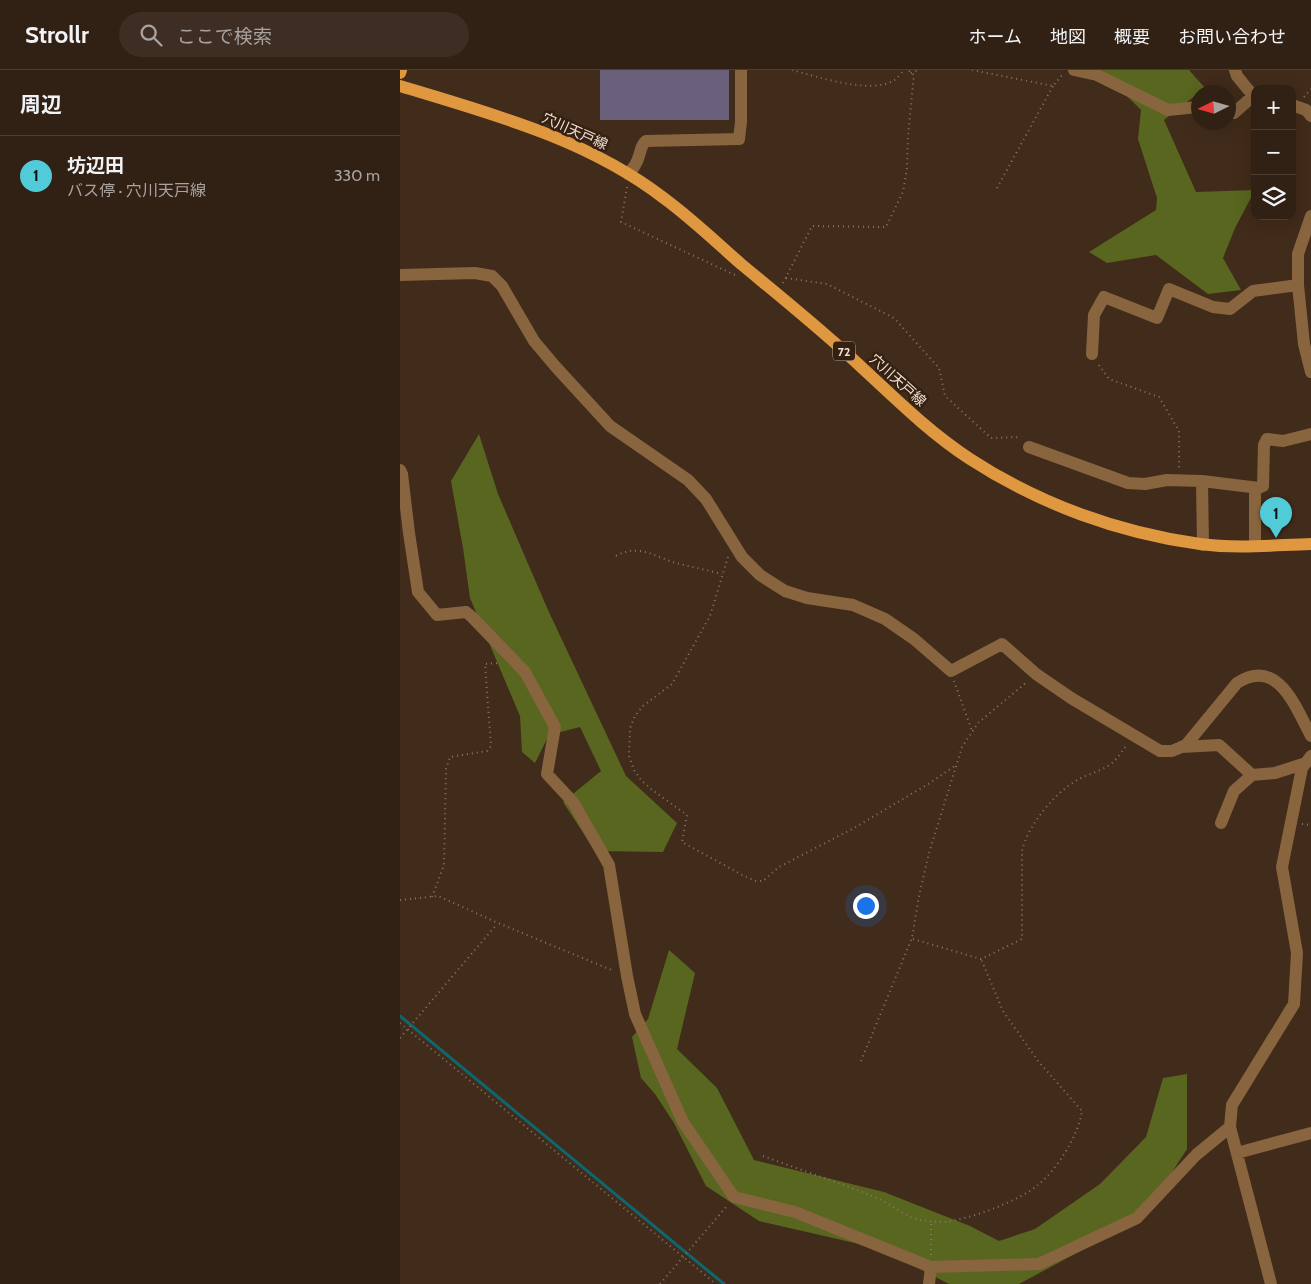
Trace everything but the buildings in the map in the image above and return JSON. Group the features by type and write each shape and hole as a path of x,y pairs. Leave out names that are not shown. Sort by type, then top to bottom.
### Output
{"main road":[{"name":"穴川天戸線","path":"400,86 511,120 558,138 628,174 665,198 844,351 923,424 989,470 1040,497 1093,519 1130,531 1203,545 1311,544"}],"street":[{"path":"628,174 636,162 642,144 646,141 738,139 741,122 741,70"},
{"path":"1074,70 1097,75 1168,110 1191,108"},
{"path":"1235,70 1237,76 1251,95"},
{"path":"1236,111 1251,100"},
{"path":"1296,106 1306,110 1311,116"},
{"path":"1311,216 1298,254 1298,285 1304,344 1311,372"},
{"path":"400,274 475,273 492,276 502,286 534,341 610,426 688,480 706,498 742,557 760,575 785,591 807,598 853,605 885,619 914,639 950,671 1002,644 1036,674 1071,698 1160,751 1172,751 1186,745 1237,683 1248,676 1261,674 1278,682 1290,698 1311,736"},
{"path":"1092,354 1094,315 1104,297 1156,318 1169,289 1213,307 1230,309 1253,291 1298,285"},
{"path":"1029,447 1128,482 1145,484 1167,480 1202,481 1255,488 1263,486 1264,445 1267,439 1283,442 1311,434"},
{"path":"400,470 418,592 437,615 466,612 524,672 555,727 547,774 573,802 609,865 635,1014 683,1122 734,1197 795,1212 931,1267 1039,1264 1137,1218 1196,1155 1230,1127"},
{"path":"1202,481 1203,545"},
{"path":"1255,488 1255,546"},
{"path":"1181,747 1219,745 1252,775"},
{"path":"1220,823 1234,791 1252,775 1275,772 1308,759"},
{"path":"1271,1284 1230,1127 1232,1106 1294,1004 1297,953 1282,867 1302,768 1308,759"},
{"path":"1237,1153 1311,1134"},
{"path":"929,1284 931,1267"}],"path":[{"path":"792,70 815,77 867,87 893,81 904,70"},
{"path":"778,295 812,226 886,227 903,192 907,168 914,75 908,70"},
{"path":"911,73 918,70"},
{"path":"972,70 1053,86"},
{"path":"997,188 1053,86 1066,70"},
{"path":"628,174 622,222 738,276"},
{"path":"786,278 827,284 894,318 939,368 945,396 991,438 1023,437 1029,447"},
{"path":"1092,354 1109,379 1159,397 1179,431 1180,480"},
{"path":"732,541 710,616 672,684 643,706 635,716 630,728 630,756 634,770 651,789 687,815 682,842 744,876 756,881 763,881 779,867 854,828 930,783 956,765"},
{"path":"616,556 623,552 634,550 652,552 658,557 676,563 722,574"},
{"path":"432,897 444,865 446,769 450,757 487,751 491,746 485,664 514,661"},
{"path":"950,671 972,731"},
{"path":"861,1061 912,938 929,853 962,747 972,731 988,714 1036,674"},
{"path":"912,938 981,959 1022,939 1022,851 1025,839 1047,808 1065,789 1075,781 1101,770 1113,762 1135,736"},
{"path":"400,900 438,896 627,976"},
{"path":"400,1038 498,923"},
{"path":"763,1156 875,1197 918,1220 943,1222 973,1215 1018,1197 1038,1185 1063,1155 1081,1119 1082,1111 1038,1061 1003,1011 981,959"},
{"path":"400,1023 716,1284"},
{"path":"660,1284 734,1197"},
{"path":"931,1221 931,1267"}],"green space":[{"path":"1101,70 1189,70 1202,85 1191,85 1191,99 1164,120 1196,192 1251,190 1251,198 1235,228 1223,258 1241,290 1208,294 1156,255 1107,263 1089,252 1156,210 1157,198 1138,139 1141,110"},
{"path":"479,434 498,494 548,610 626,776 677,823 663,852 595,851 563,802 601,771 580,727 549,735 535,763 522,752 520,716 470,598 451,481"},
{"path":"669,950 695,973 677,1049 717,1088 754,1160 884,1192 970,1226 999,1241 1035,1229 1100,1184 1146,1137 1163,1078 1187,1074 1187,1149 1156,1197 1086,1248 1019,1284 949,1284 881,1249 759,1221 706,1186 674,1123 655,1094 641,1078 632,1037 648,1019"}],"waterway":[{"path":"400,1016 724,1284"}],"place":[{"name":"坊辺田","path":"1276,538"}]}
